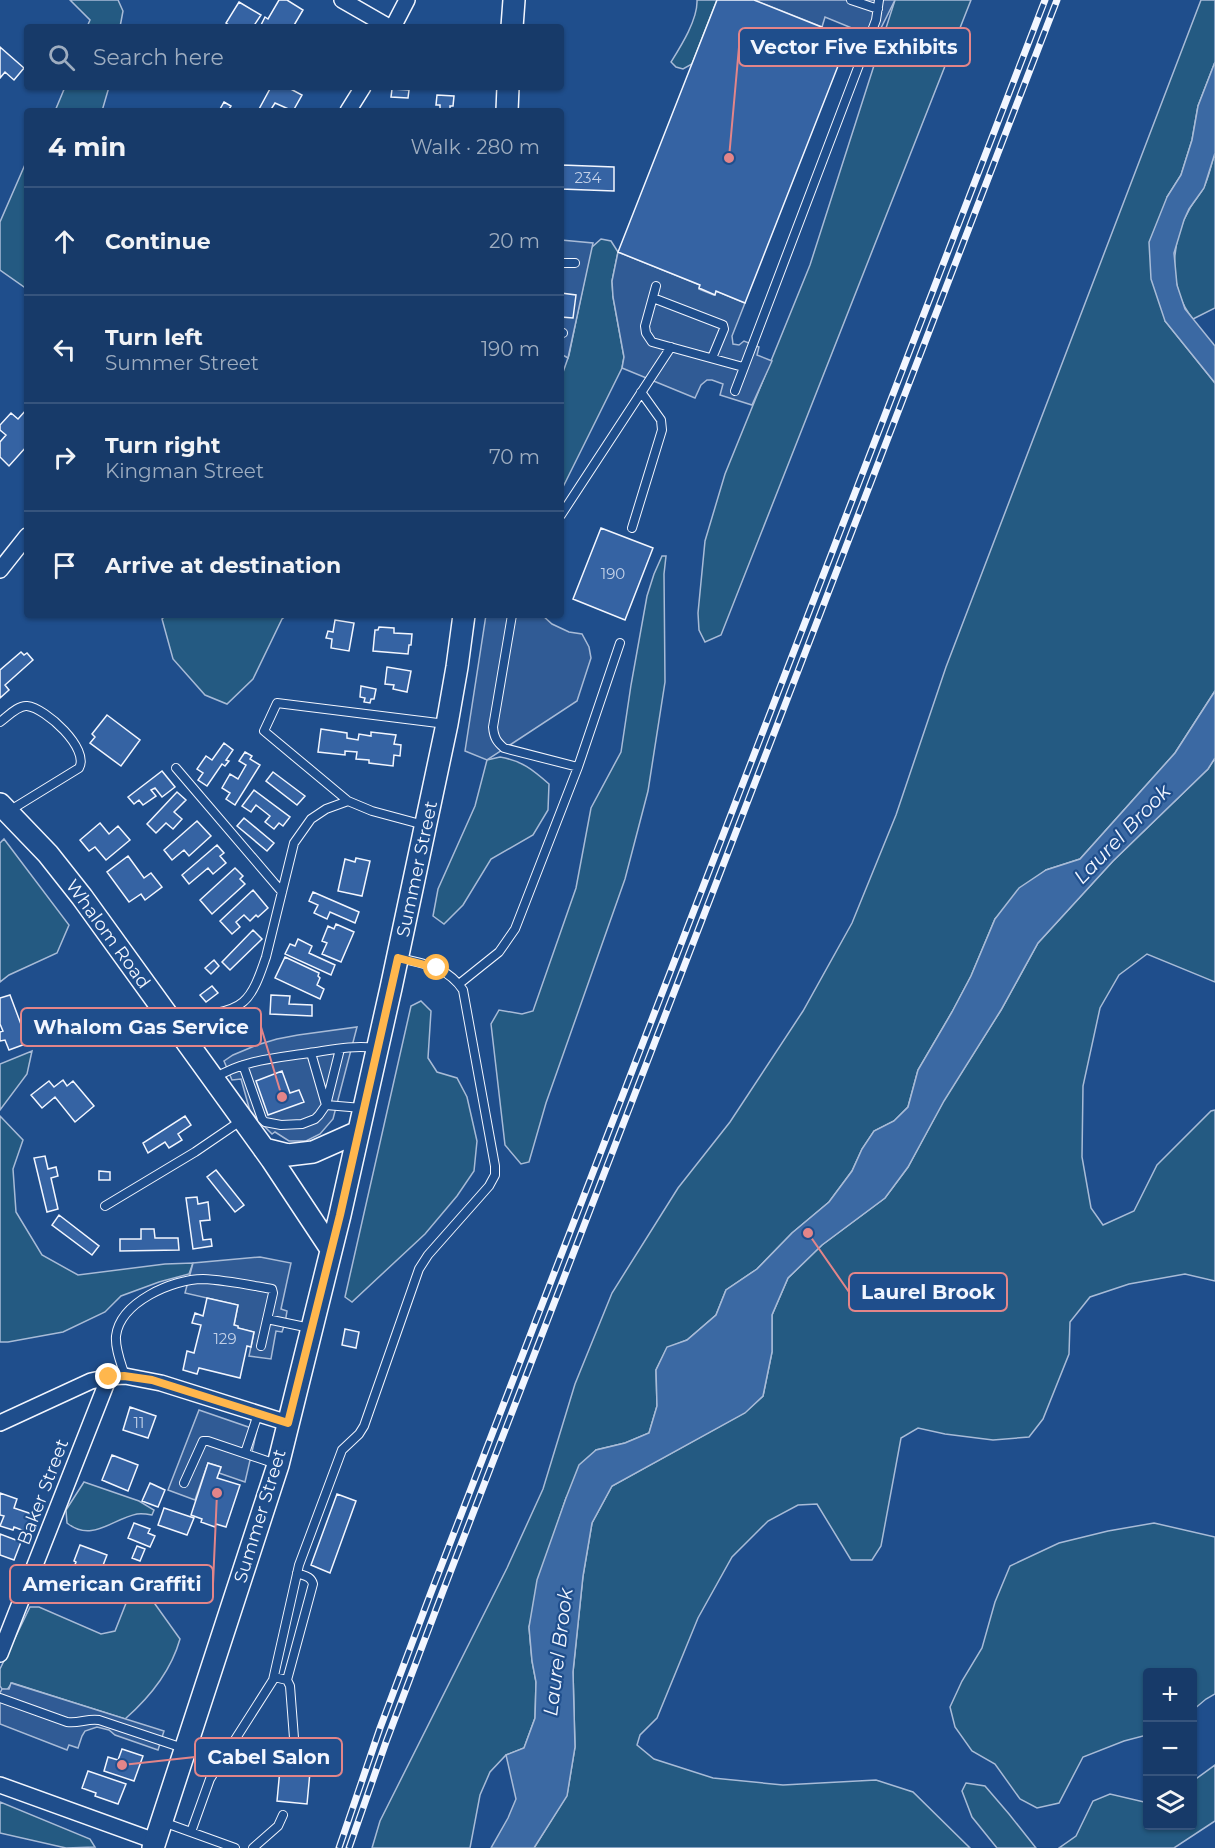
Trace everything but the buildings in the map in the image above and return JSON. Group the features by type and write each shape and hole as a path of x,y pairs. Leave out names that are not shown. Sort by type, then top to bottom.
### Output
{"main road":[{"path":"512,24 514,0"},
{"path":"507,108 508,90"},
{"name":"Summer Street","path":"156,1837 278,1465 332,1248 398,958 447,724 464,618"},
{"name":"Whalom Road","path":"4,808 66,875 214,1079 257,1131 332,1248"},
{"path":"257,1131 288,1155 313,1152 358,1132"}],"street":[{"path":"342,0 386,24"},
{"path":"393,24 407,0"},
{"path":"350,108 361,90"},
{"path":"0,570 24,540"},
{"path":"0,1423 91,1382 117,1377 161,1383 288,1423"},
{"name":"Baker Street","path":"0,1654 117,1377"},
{"path":"0,1785 156,1837"}],"lane":[{"path":"851,0 878,9"},
{"path":"735,391 872,32 879,0"},
{"path":"564,262 575,263"},
{"path":"656,286 645,326 646,333 652,342 744,367"},
{"path":"653,298 723,325 724,329 712,358"},
{"path":"564,510 671,347"},
{"path":"632,528 662,430 661,420 641,392"},
{"path":"511,618 493,727 494,737 504,748 578,767"},
{"path":"459,984 499,952 515,929 578,767 620,643"},
{"path":"426,825 372,811 348,801 264,731 277,703 447,724"},
{"path":"0,722 17,709 26,706 37,709 72,738 81,754 82,764 79,768 4,808"},
{"path":"176,768 282,892"},
{"path":"170,1019 225,1010 237,1006 248,997 266,957 294,843 305,826 318,813 348,801"},
{"path":"191,1832 210,1779 274,1677 297,1573 342,1450 364,1426 419,1269 428,1255 489,1186 495,1175 463,990 450,975 437,968 398,958"},
{"path":"214,1079 228,1070 270,1058 340,1048 363,1046 377,1048"},
{"path":"105,1206 195,1152 257,1131 308,1122 319,1115 326,1105 340,1048"},
{"path":"311,1053 326,1105"},
{"path":"243,1065 262,1119 257,1131"},
{"path":"326,1105 363,1108"},
{"path":"117,1377 117,1332 120,1323 132,1306 169,1286 188,1281 205,1280 272,1288 273,1293 261,1346"},
{"path":"267,1319 312,1329"},
{"path":"244,1453 258,1414"},
{"path":"184,1483 203,1441 278,1465"},
{"path":"295,1751 290,1686 287,1680 313,1584 312,1580 297,1573"},
{"path":"274,1677 287,1680"},
{"path":"0,1698 67,1722 99,1720 184,1748"},
{"path":"253,1848 278,1826 283,1815"},
{"path":"156,1837 191,1832 235,1848"}],"shaded area":[{"path":"70,0 118,0 123,11 121,24 88,24 90,20"},
{"path":"697,0 717,0 692,64 683,69 671,62 692,24"},
{"path":"754,0 895,0 876,38 825,17 822,27"},
{"path":"895,0 971,0 721,635 705,642 699,630 698,613 705,541 725,474 810,265"},
{"path":"1201,0 1215,0 1215,62 1198,106 1192,140 1181,175 1167,197 1165,321 1215,383 1215,691 1175,753 1080,859 1046,870 995,919 971,976 918,1070 908,1107 894,1121 874,1131 862,1149 852,1171 829,1202 792,1233 757,1269 726,1290 716,1315 687,1340 667,1348 656,1370 657,1406 649,1433 625,1443 596,1450 566,1498 529,1627 536,1682 535,1718 524,1748 506,1755 490,1772 480,1795 470,1848 372,1848 380,1821 507,1568 543,1489 575,1384 612,1293 678,1188 730,1122 803,1011 852,923 896,815 946,667"},
{"path":"64,90 108,90 103,108 56,108"},
{"path":"1215,153 1215,308 1193,319 1179,294 1175,265 1176,250 1183,221 1205,185"},
{"path":"24,167 24,287 0,270 0,222"},
{"path":"601,239 611,241 618,252 612,281 624,357 622,368 564,485 564,369 591,248"},
{"path":"564,240 593,243 568,358 564,356"},
{"path":"618,252 700,285 699,289 714,295 716,291 745,303 732,336 733,344 739,345 744,341 759,347 757,355 772,361 752,405 720,395 723,384 712,380 707,380 701,385 695,398 622,368 624,357 612,281"},
{"path":"662,556 666,556 664,574 665,682 648,791 625,879 546,1103 529,1162 521,1164 505,1145 491,1024 499,1010 522,1014 533,1011 576,888 591,808 621,752 647,596"},
{"path":"283,618 253,679 227,704 205,695 173,659 162,619"},
{"path":"486,618 545,618 569,632 582,634 589,647 591,658 577,701 487,760 465,751"},
{"path":"500,757 526,766 549,784 548,810 533,835 491,859 463,905 444,924 433,916 438,889 475,806 487,760"},
{"path":"1215,758 1215,982 1147,954 1119,975 1100,1008 1083,1086 1082,1157 1091,1208 1103,1225 1134,1211 1157,1165 1211,1111 1215,1110 1215,1281 1185,1274 1129,1284 1090,1297 1070,1322 1069,1354 1043,1419 1029,1437 993,1440 918,1428 901,1438 881,1546 872,1560 851,1560 817,1504 798,1505 768,1521 732,1557 698,1618 657,1718 640,1735 637,1745 654,1759 713,1778 783,1785 876,1780 913,1792 970,1848 534,1848 567,1795 575,1747 573,1672 583,1576 592,1523 612,1486 744,1413 763,1396 772,1352 772,1315 788,1278 822,1245 885,1198 908,1167 944,1100 1001,1010 1038,943 1113,861 1208,769"},
{"path":"4,839 69,925 57,953 9,975 0,982 0,843"},
{"path":"421,1001 431,1011 428,1058 437,1072 457,1078 467,1097 477,1141 474,1171 457,1196 425,1234 352,1302 345,1297 411,1006"},
{"path":"357,1027 333,1119 320,1134 306,1141 289,1141 275,1132 272,1134 250,1111 241,1079 232,1080 224,1061 257,1045 277,1039"},
{"path":"32,1051 27,1074 0,1110 0,1064"},
{"path":"0,1116 23,1140 13,1169 16,1212 42,1255 78,1275 165,1264 193,1263 189,1274 121,1296 105,1312 63,1332 0,1342"},
{"path":"260,1257 291,1263 281,1309 287,1311 285,1323 282,1332 276,1331 271,1359 249,1356 254,1332 234,1325 238,1305 185,1293 193,1263"},
{"path":"199,1410 257,1430 245,1482 219,1473 221,1467 208,1463 195,1500 168,1490"},
{"path":"84,1482 139,1501 154,1510 152,1515 137,1514 94,1530 76,1529 67,1523 66,1510"},
{"path":"1154,1523 1215,1537 1215,1694 1197,1707 1197,1668 1143,1668 1143,1736 1083,1757 1059,1803 1037,1808 1020,1799 995,1764 972,1751 955,1727 950,1707 962,1681 982,1648 995,1602 1010,1566 1059,1543"},
{"path":"134,1583 140,1583 180,1639 165,1673 125,1719 12,1683 7,1690 2,1689 0,1669 30,1607 39,1607 101,1634 115,1631"},
{"path":"11,1683 164,1731 158,1750 97,1727 85,1731 78,1748 69,1745 67,1750 0,1724 0,1693 2,1689 9,1689"},
{"path":"1215,1765 1215,1821 1174,1848 1059,1848 1076,1836 1093,1801 1110,1794 1143,1802 1143,1830 1197,1830 1197,1778"},
{"path":"966,1783 985,1786 1036,1848 997,1848 972,1817 962,1791"},
{"path":"0,1802 90,1839 95,1847 66,1848 0,1833"}],"water":[{"path":"1215,62 1215,153 1204,188 1184,220 1174,253 1177,285 1185,309 1215,346 1215,383 1165,321 1151,279 1149,242 1167,197 1181,175 1192,140 1198,106"},
{"path":"1215,691 1215,758 1208,769 1113,861 1038,943 1001,1010 944,1101 908,1167 885,1198 822,1245 788,1278 772,1315 772,1352 763,1396 745,1413 612,1486 592,1523 583,1576 573,1672 575,1747 567,1796 534,1848 491,1848 516,1799 506,1755 524,1748 535,1718 536,1682 529,1627 537,1580 579,1465 596,1450 625,1443 649,1433 657,1406 656,1370 667,1347 687,1340 716,1315 726,1290 757,1269 792,1233 829,1202 852,1171 862,1149 874,1131 894,1121 908,1107 918,1070 971,976 995,919 1019,888 1046,870 1080,859 1175,753"}],"railway":[{"path":"339,1848 380,1728 430,1595 1045,0"},
{"path":"349,1848 443,1591 1057,0"}],"place":[{"name":"Vector Five Exhibits","path":"729,158"},
{"name":"Whalom Gas Service","path":"282,1097"},
{"name":"Laurel Brook","path":"808,1233"},
{"name":"American Graffiti","path":"217,1493"},
{"name":"Cabel Salon","path":"122,1765"}],"route":[{"path":"109,1377 124,1376 152,1380 288,1423 340,1215 398,958 437,968"}]}
